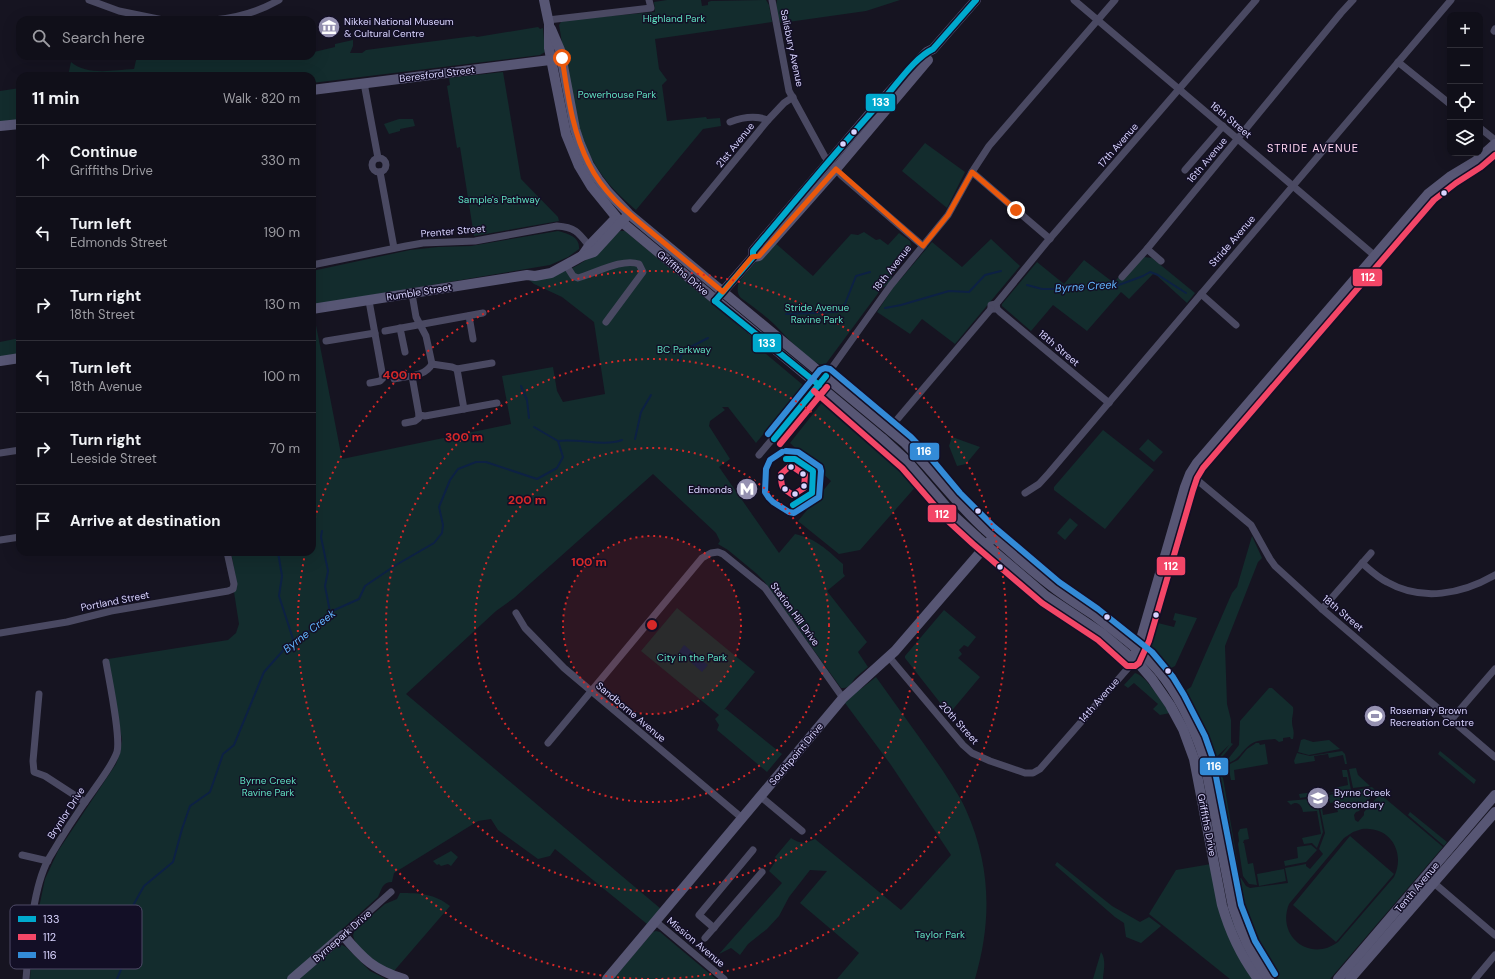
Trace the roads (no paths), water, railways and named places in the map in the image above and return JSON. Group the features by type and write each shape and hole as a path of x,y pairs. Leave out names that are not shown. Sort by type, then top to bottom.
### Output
{"main road":[{"name":"Griffiths Drive","path":"544,0 556,59 575,129 589,165 608,192 627,212 889,429 923,461 954,498 993,536 1054,588 1123,638 1135,654 1140,665 1170,705 1189,744 1194,759 1222,905 1227,923 1245,962 1258,979"},
{"path":"715,301 752,257 753,251 833,165 914,65 927,52 933,49 976,0"},
{"name":"Griffiths Drive","path":"556,59 561,113 571,147 579,166 591,186 619,220 715,301 819,385 908,462 955,516 986,545 1046,596 1158,670 1167,682 1198,739 1204,758 1233,907 1238,924 1257,963 1269,979"},
{"name":"Beresford Street","path":"316,89 556,59"},
{"path":"0,126 16,124"},
{"name":"14th Avenue","path":"1135,654 1190,474 1428,194 1450,176 1476,161 1495,144"},
{"name":"Rumble Street","path":"582,256 589,246 627,212"},
{"name":"Rumble Street","path":"316,308 526,275 535,276 551,273 582,256 594,252 619,220"},
{"path":"0,361 16,359"},
{"name":"Southpoint Drive","path":"607,979 843,698 890,657 993,536"},
{"path":"1123,638 1142,633"},
{"name":"Tenth Avenue","path":"1338,979 1495,795"},
{"name":"Tenth Avenue","path":"1350,979 1495,812"},
{"path":"343,935 359,954 373,966 381,971 404,979"},
{"name":"Byrnepark Drive","path":"292,979 343,935"}],"street":[{"path":"89,0 119,11 143,16"},
{"path":"235,16 270,5 279,0"},
{"path":"548,22 651,8 649,0"},
{"name":"Salisbury Avenue","path":"772,0 786,80 793,97 833,165"},
{"name":"16th Street","path":"1074,0 1375,256"},
{"name":"18th Avenue","path":"759,456 819,385 891,285 948,215 972,172 989,146 1115,0"},
{"name":"17th Avenue","path":"889,429 995,308 1050,239 1256,0"},
{"name":"16th Avenue","path":"1122,277 1147,249 1353,0"},
{"name":"Stride Avenue","path":"1026,493 1039,484 1109,403 1451,0"},
{"path":"1398,62 1447,102"},
{"path":"364,83 378,158 383,159 386,164 384,170 380,172 394,248"},
{"name":"21st Avenue","path":"696,209 768,120 784,103 793,97"},
{"path":"730,122 753,116 768,120"},
{"path":"1185,170 1223,126"},
{"path":"1483,130 1495,140"},
{"path":"833,165 923,246"},
{"path":"972,172 1050,239"},
{"name":"Prenter Street","path":"316,264 423,243 475,241 557,226 564,226 575,230 589,246"},
{"path":"1147,249 1160,261"},
{"path":"566,265 574,276 578,278 621,263 632,262 639,264 643,272 606,322"},
{"path":"412,294 416,316 426,336 432,364"},
{"path":"1201,294 1236,325"},
{"path":"369,301 383,378 380,381 370,383"},
{"name":"18th Street","path":"995,308 1109,403"},
{"path":"385,331 483,313"},
{"path":"469,316 473,339"},
{"path":"400,328 405,352"},
{"path":"326,341 375,333"},
{"path":"432,364 456,369 492,364"},
{"path":"394,378 424,373 432,364"},
{"path":"456,369 464,409"},
{"path":"405,423 415,421 419,418 412,376"},
{"path":"419,415 425,416 498,403"},
{"path":"0,453 16,451"},
{"name":"18th Street","path":"1190,474 1252,524 1272,563 1322,609 1495,757"},
{"path":"0,540 16,538"},
{"name":"Station Hill Drive","path":"591,691 702,558 711,553 718,552 728,557 765,588 843,698"},
{"path":"1322,609 1371,553"},
{"name":"Portland Street","path":"0,633 67,622 111,611 228,591 233,589 234,584 228,556"},
{"path":"1362,563 1388,583 1407,590 1428,594 1440,594 1459,590 1495,575"},
{"name":"Sandborne Avenue","path":"516,613 525,628 548,653 742,818"},
{"name":"14th Avenue","path":"1033,772 1040,768 1129,666 1135,654"},
{"name":"20th Street","path":"890,657 963,745 972,753 1025,773 1033,772"},
{"name":"Brynlor Drive","path":"36,905 40,884 48,861 112,762 118,746 106,662"},
{"path":"1451,720 1495,669"},
{"path":"548,743 591,691"},
{"path":"39,694 33,761 34,772 45,776 85,802"},
{"path":"760,796 802,831"},
{"path":"714,928 699,915 753,850"},
{"path":"22,855 48,861"},
{"path":"706,938 762,872"},
{"path":"1434,883 1495,935"},
{"name":"Byrnepark Drive","path":"343,935 391,892"},
{"name":"Mission Avenue","path":"655,921 724,979"},
{"path":"1475,979 1495,955"},
{"name":"Brynlor Drive","path":"26,979 27,969"}],"water":[{"path":"684,645 708,665 702,672 679,652"}],"waterway":[{"name":"Byrne Creek","path":"885,308 901,305 949,291 969,292 985,275 1001,271"},
{"name":"Byrne Creek","path":"786,314 837,312 845,304 856,276 870,272"},
{"name":"Byrne Creek","path":"1027,285 1042,289 1072,289 1116,286 1150,272 1158,275 1186,293"},
{"name":"Byrne Creek","path":"679,362 683,351 708,338"},
{"path":"521,386 527,400 529,418"},
{"name":"Byrne Creek","path":"635,439 641,412 651,395"},
{"path":"534,427 558,441"},
{"name":"Byrne Creek","path":"134,905 144,886 173,862 190,806 210,792 223,754 234,745 264,672 288,645 315,627 330,612 359,599 365,586 396,565 434,543 442,533 443,525 439,507 450,480 458,469 476,462 486,462 537,479 557,468 563,457 558,441 566,440 607,443 622,440"},
{"path":"322,531 321,537 328,571 325,586 330,612"},
{"path":"279,556 282,576 279,596 294,642"},
{"name":"Byrne Creek","path":"117,979 121,969"}],"place":[{"name":"Nikkei National Museum & Cultural Centre","path":"329,27"},
{"name":"Edmonds","path":"747,489"},
{"name":"Rosemary Brown Recreation Centre","path":"1375,716"},
{"name":"Byrne Creek Secondary","path":"1318,798"}],"district":[{"name":"STRIDE AVENUE","path":"1313,148"}],"park label":[{"name":"Highland Park","path":"674,18"},
{"name":"Powerhouse Park","path":"617,94"},
{"name":"Sample's Pathway","path":"499,199"},
{"name":"Stride Avenue Ravine Park","path":"817,312"},
{"name":"BC Parkway","path":"684,349"},
{"name":"City in the Park","path":"692,657"},
{"name":"Byrne Creek Ravine Park","path":"268,786"},
{"name":"Taylor Park","path":"940,934"}]}
